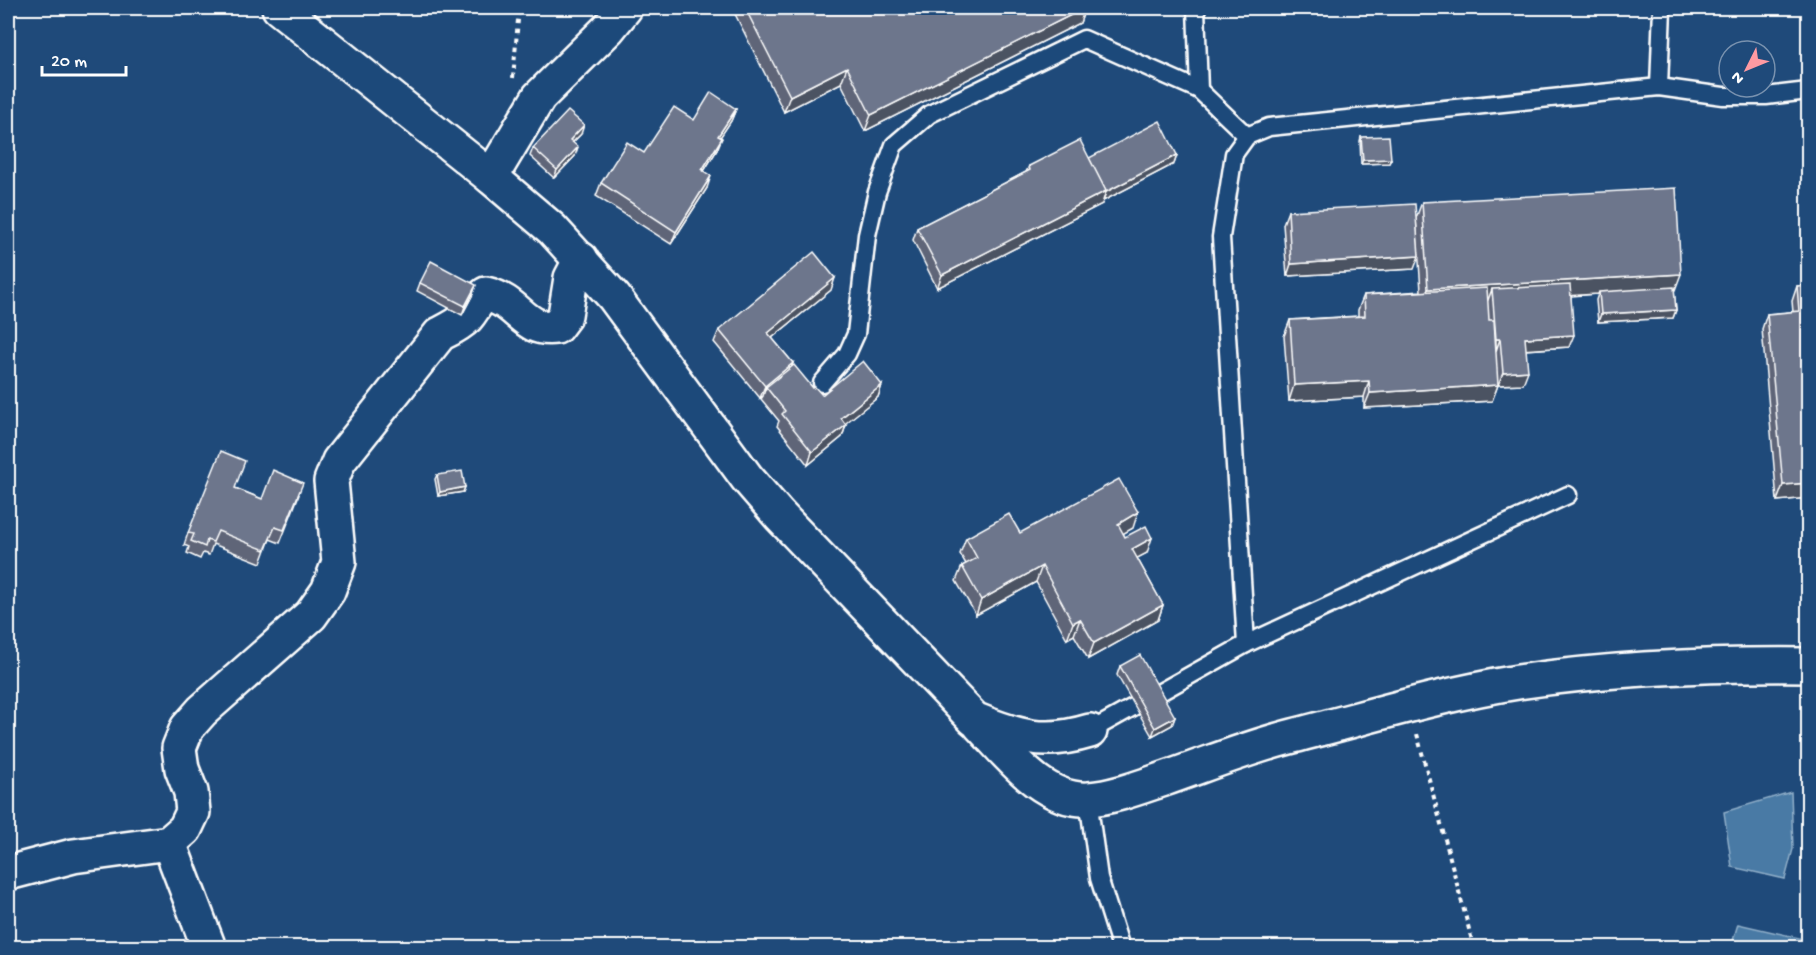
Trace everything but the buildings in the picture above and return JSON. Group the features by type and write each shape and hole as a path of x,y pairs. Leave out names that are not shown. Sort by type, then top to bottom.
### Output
{"street":[{"path":"279,8 491,177 552,229 614,297 747,478 779,515 1026,773 1059,793 1088,799 1128,791 1260,744 1410,704 1517,682 1614,670 1726,664 1809,664"},
{"path":"491,177 539,97 608,29 625,8"},
{"path":"8,873 73,856 169,843 186,829 194,812 191,792 182,769 179,748 187,728 202,711 311,615 328,591 339,561 331,481 339,461 440,334 458,325 469,315 476,302 486,294 502,298 528,322 543,329 556,327 565,315 571,278 581,259"},
{"path":"974,719 1007,732 1038,739 1064,739 1090,730"},
{"path":"169,843 208,948"}],"lane":[{"path":"1196,8 1199,90"},
{"path":"1659,87 1662,8"},
{"path":"822,383 847,354 856,334 867,235 877,192 894,145 930,114 1084,39 1199,90 1247,136"},
{"path":"1246,644 1221,237 1234,154 1247,136 1269,127 1659,87 1723,96 1766,96 1809,91"},
{"path":"1155,695 1246,644 1568,495"},
{"path":"1090,730 1135,706"},
{"path":"1088,799 1099,878 1121,948"}],"path":[{"path":"519,8 513,80 518,102 526,118"},
{"path":"1410,704 1474,948"}],"water":[{"path":"1791,792 1793,849 1785,879 1732,867 1724,812"},
{"path":"1738,924 1808,940 1808,947 1731,947"}]}
